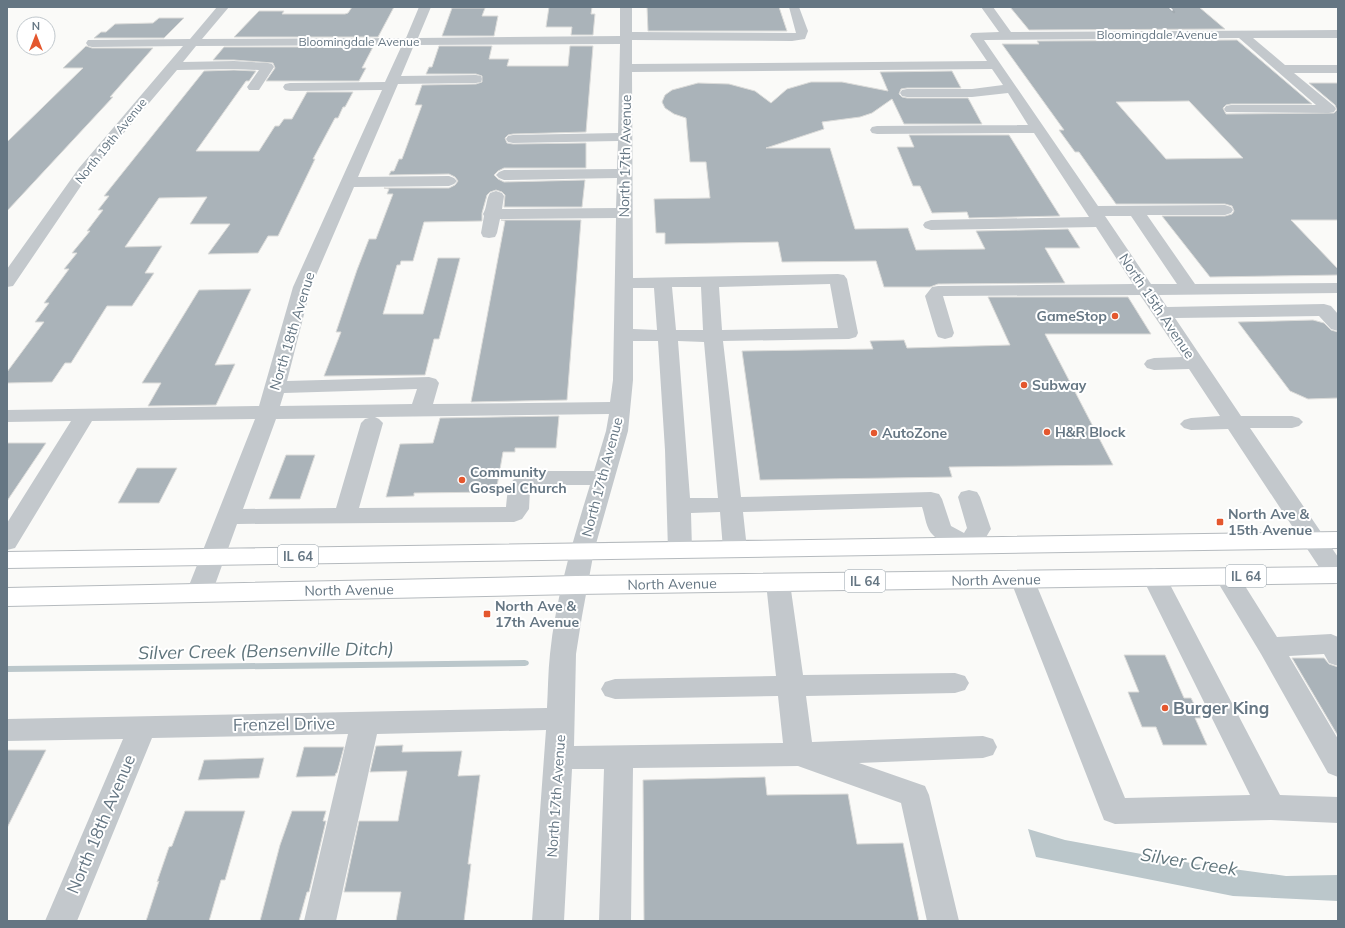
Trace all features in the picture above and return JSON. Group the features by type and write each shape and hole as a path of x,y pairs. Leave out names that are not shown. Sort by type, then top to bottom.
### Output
{"main road":[{"name":"IL 64","path":"7,560 1338,540"},
{"name":"North Avenue","path":"7,597 576,585 1338,575"}],"street":[{"name":"North 19th Avenue","path":"7,282 84,171 223,7"},
{"name":"North 18th Avenue","path":"198,593 213,558 268,413 302,287 425,7"},
{"name":"North 17th Avenue","path":"548,921 563,654 582,551 617,431 623,380 626,7"},
{"path":"987,7 1008,36"},
{"name":"Bloomingdale Avenue","path":"92,43 792,37 801,36 802,31 794,8"},
{"path":"1231,109 1329,109 1241,34"},
{"name":"Bloomingdale Avenue","path":"976,36 1338,34"},
{"name":"North 15th Avenue","path":"976,36 1338,575"},
{"path":"1253,45 1338,44"},
{"path":"174,66 234,65 268,67 254,87"},
{"path":"626,68 996,65"},
{"path":"1282,69 1338,69"},
{"path":"1293,78 1338,78"},
{"path":"290,87 476,79"},
{"path":"907,93 972,93 989,90 1012,89"},
{"path":"877,130 1038,129"},
{"path":"489,233 491,214 500,187 511,144 625,137"},
{"path":"500,187 625,173"},
{"path":"349,182 449,181"},
{"path":"1135,210 1190,289"},
{"path":"931,225 1097,217 1135,210 1225,210"},
{"path":"491,214 624,213"},
{"path":"623,335 713,336 849,333 838,279 624,283"},
{"path":"710,281 713,336 732,505 735,549"},
{"path":"662,282 668,335 679,506 680,550"},
{"path":"945,333 934,296 938,291 1338,288"},
{"path":"1162,313 1324,310 1338,325"},
{"path":"1154,364 1195,363"},
{"path":"275,387 429,383 421,410"},
{"path":"7,416 620,408"},
{"path":"7,542 85,415"},
{"path":"1191,424 1292,422"},
{"path":"345,516 372,423"},
{"path":"228,517 514,514 517,509 519,486 530,478 604,478"},
{"path":"679,506 931,499 941,530 967,545 979,529 969,497"},
{"path":"1226,576 1270,647 1338,765"},
{"path":"1154,577 1272,807"},
{"path":"1022,579 1115,810 1272,807 1338,810"},
{"path":"778,582 799,754"},
{"path":"1270,647 1331,644 1338,656"},
{"path":"615,689 955,683"},
{"name":"Frenzel Drive","path":"7,730 365,723 561,709"},
{"path":"320,921 365,723"},
{"name":"North 18th Avenue","path":"61,921 142,728"},
{"path":"558,758 799,754 983,747"},
{"path":"799,754 914,796 943,921"},
{"path":"615,921 618,757"}],"shaded area":[{"path":"1028,829 1065,840 1196,864 1286,876 1338,875 1338,901 1233,896 1036,857"}],"building":[{"path":"352,7 394,7 378,37 234,37 259,11 284,11 282,14 345,14 348,13"},
{"path":"549,7 592,7 591,14 595,14 593,35 571,35 572,27 546,27"},
{"path":"647,7 779,7 787,31 648,31"},
{"path":"1010,7 1199,7 1225,29 1029,30"},
{"path":"452,8 485,8 482,16 498,16 494,36 442,36"},
{"path":"159,18 184,18 164,38 94,38 101,32 106,32 115,24 153,23"},
{"path":"1237,40 1312,104 1231,104 1226,105 1223,108 1226,114 1334,113 1337,110 1335,105 1309,83 1338,83 1338,220 1291,220 1338,269 1338,275 1210,277 1162,216 1225,216 1232,214 1234,211 1232,206 1225,204 1116,204 1079,152 1075,152 1059,130 1064,130 1002,44 1039,44 1037,41","holes":["1189,101 1243,158 1166,159 1116,102"]},
{"path":"86,46 92,48 153,48 110,97 113,97 7,211 7,142 83,68 63,68"},
{"path":"439,46 492,46 489,59 509,59 507,66 568,66 570,46 593,46 586,132 513,134 508,135 505,138 507,143 513,144 586,143 586,168 504,168 494,175 504,182 585,180 582,207 504,207 505,195 496,190 487,195 482,213 482,221 424,222 413,261 401,261 400,265 397,265 383,314 423,314 438,258 460,258 439,339 434,339 425,375 324,376 341,332 336,332 357,270 369,239 376,239 393,194 387,194 389,189 384,188 449,188 455,185 458,181 455,177 449,174 389,175 391,171 394,171 399,159 402,159 422,105 415,105 422,85 476,84 482,82 482,76 476,74 426,74 429,67 432,67"},
{"path":"224,47 373,47 362,68 366,68 359,81 266,81 275,68 273,63 213,60"},
{"path":"204,71 256,71 249,81 246,81 196,151 259,151 275,126 279,126 284,119 292,119 307,92 353,92 338,118 335,118 313,159 315,159 278,236 268,236 258,253 208,254 230,224 190,224 207,197 159,198 125,247 162,246 145,273 154,273 132,306 107,306 71,363 65,363 52,382 7,383 7,372 44,322 35,322 49,303 44,303 69,269 64,269 77,253 72,253 90,231 87,231 103,210 98,210 109,196 104,196"},
{"path":"952,71 961,88 907,88 901,89 899,94 902,97 907,98 968,98 982,124 904,124 892,99 872,113 860,117 822,122 824,129 766,148 830,148 855,229 908,228 916,250 985,249 976,231 1068,229 1080,248 1045,248 1065,283 938,284 930,287 884,287 876,261 782,262 778,242 665,244 665,233 656,233 654,199 710,198 706,162 690,162 686,118 674,114 665,108 662,102 665,95 672,90 698,83 729,84 755,91 771,103 787,89 811,82 842,82 888,91 880,72"},
{"path":"909,135 1009,135 1060,216 969,218 967,212 932,213 920,186 913,186 897,147 914,147"},
{"path":"501,220 581,220 567,400 471,402 505,221"},
{"path":"251,289 215,365 235,364 216,405 148,406 161,383 142,383 199,290"},
{"path":"988,297 1128,297 1151,334 1045,334 1113,465 949,467 952,477 760,480 742,351 873,349 870,341 904,340 907,348 1010,345"},
{"path":"1313,320 1324,323 1331,330 1338,332 1338,398 1308,399 1290,391 1238,322"},
{"path":"559,416 556,448 515,448 515,452 503,452 496,492 414,493 414,496 386,497 400,444 433,443 440,418"},
{"path":"7,443 46,443 7,501"},
{"path":"286,455 315,455 300,499 269,499"},
{"path":"137,468 177,468 159,503 118,503"},
{"name":"Burger King","path":"1124,655 1165,655 1184,698 1191,698 1201,718 1195,718 1207,745 1163,745 1156,727 1142,727 1128,692 1139,692"},
{"path":"1292,658 1324,658 1329,664 1338,667 1338,736"},
{"path":"403,745 402,752 462,751 458,776 480,775 468,864 471,864 464,921 396,921 401,892 344,892 359,821 398,821 407,771 370,772 376,746"},
{"path":"304,747 344,747 335,776 296,777"},
{"path":"7,750 46,750 7,828"},
{"path":"264,758 259,778 198,780 204,760"},
{"path":"765,777 767,795 848,794 857,844 903,843 919,921 644,921 643,780"},
{"path":"185,811 245,811 225,880 221,880 209,921 146,921 169,847 172,846"},
{"path":"292,811 326,811 323,821 326,821 309,892 307,892 299,921 260,921 280,845"}],"waterway":[{"name":"Silver Creek (Bensenville Ditch)","path":"7,669 525,663"}],"railway":[{"path":"1169,7 1174,12"}],"place":[{"name":"GameStop","path":"1115,316"},
{"name":"Subway","path":"1024,385"},
{"name":"H&R Block","path":"1047,432"},
{"name":"AutoZone","path":"874,433"},
{"name":"Community Gospel Church","path":"462,480"},
{"name":"North Ave & 15th Avenue","path":"1220,522"},
{"name":"North Ave & 17th Avenue","path":"487,614"},
{"name":"Burger King","path":"1165,708"}],"water label":[{"name":"Silver Creek","path":"1189,862"}]}
